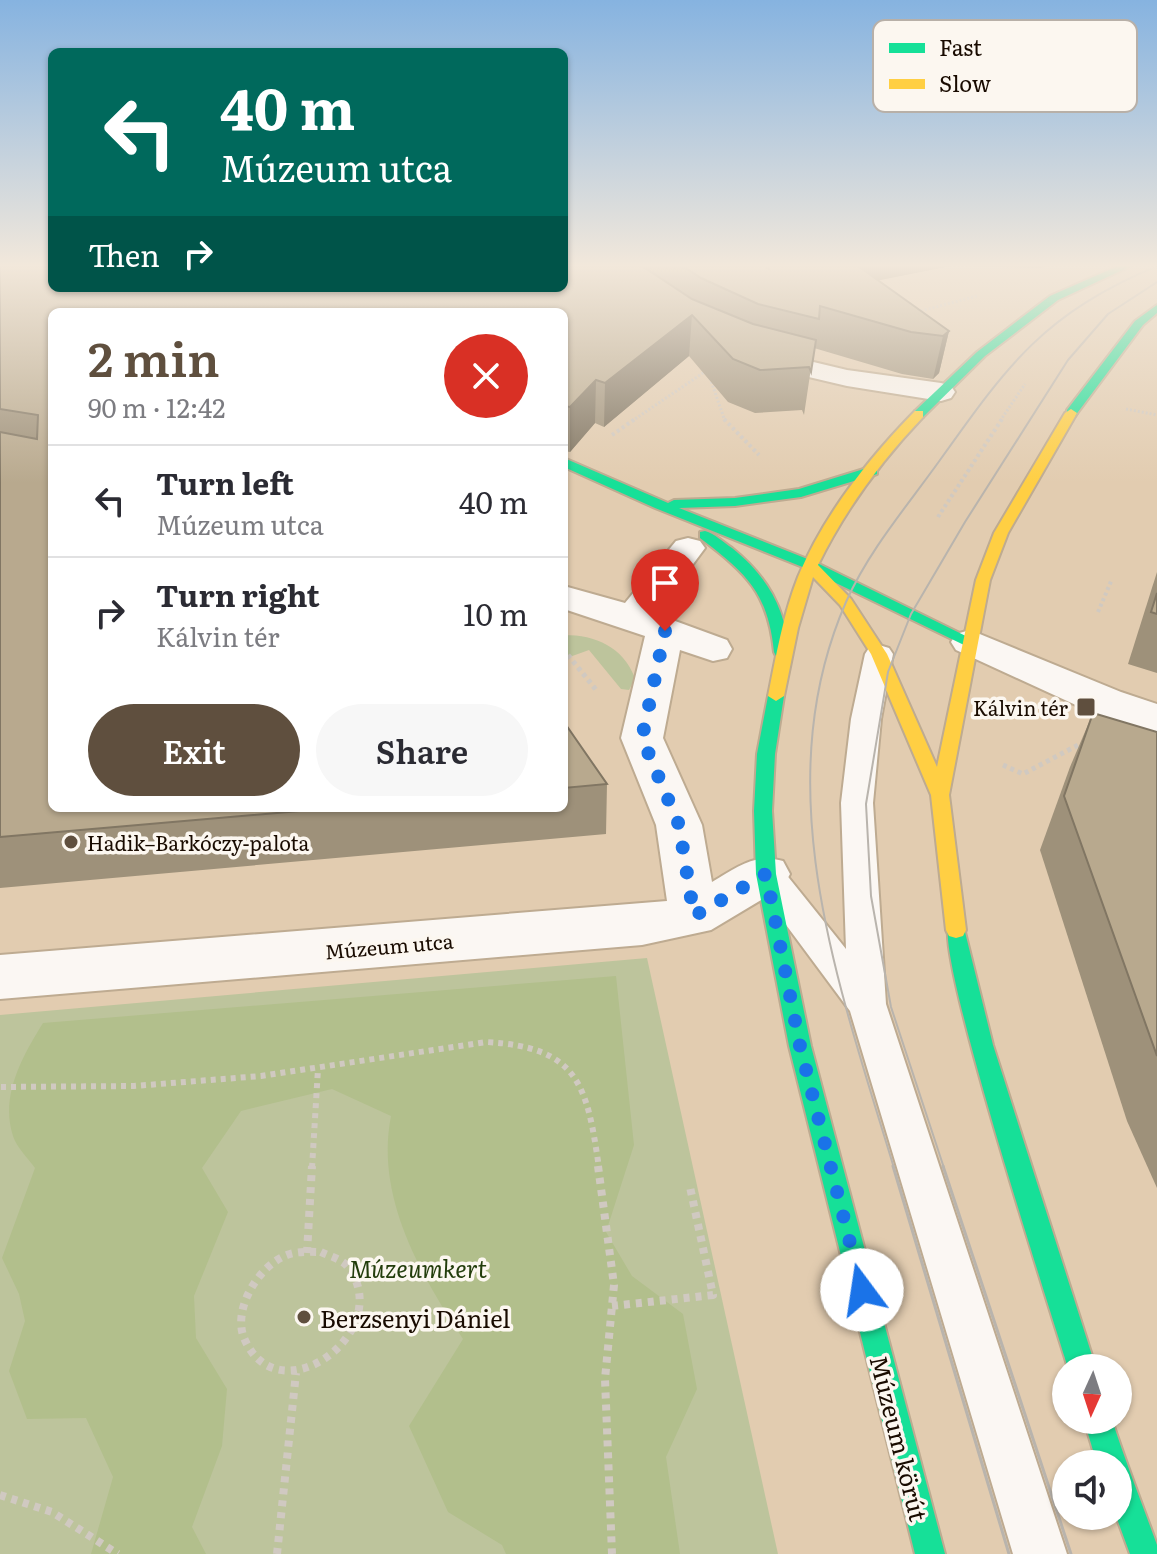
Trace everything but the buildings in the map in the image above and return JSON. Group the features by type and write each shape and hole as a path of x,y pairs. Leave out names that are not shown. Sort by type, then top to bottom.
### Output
{"main road":[{"path":"766,874 763,811 766,754 783,659 810,565 872,471 941,392 1001,339"},
{"path":"940,795 983,580 1001,533 1079,398 1127,339"},
{"path":"568,464 660,505 810,565 970,642"},
{"path":"660,505 801,493 872,471"},
{"path":"660,505 726,550 758,582 778,612 783,659"},
{"path":"810,565 846,602 879,654 940,795 960,962 982,1045 1078,1354"},
{"name":"Múzeum körút","path":"766,874 800,1046 930,1554"},
{"path":"1132,1519 1145,1554"}],"street":[{"path":"732,347 787,365 941,392"},
{"path":"688,548 649,625 642,738 679,825 694,916"},
{"path":"568,598 713,649"},
{"path":"970,642 1106,702 1157,719"},
{"name":"Múzeum utca","path":"0,977 642,925 694,916 766,874"}],"lane":[{"path":"879,654 866,719 857,803 864,895 867,1004 1040,1554"},
{"path":"766,874 867,1004"},
{"path":"1111,1530 1112,1554"}],"path":[{"path":"707,370 719,374"},
{"path":"609,438 707,370"},
{"path":"707,370 725,422 763,460"},
{"path":"938,517 1025,384"},
{"path":"1098,612 1112,579"},
{"path":"568,655 602,696"},
{"path":"1001,764 1023,774 1093,738"},
{"path":"0,1087 134,1086 318,1069 486,1042 520,1044 557,1058 579,1080 594,1134 614,1285 605,1379 612,1554"},
{"path":"307,1253 318,1069"},
{"path":"612,1306 713,1295 690,1187"},
{"path":"321,1252 347,1266 359,1295 354,1330 330,1359 296,1373 264,1366 243,1341 242,1307 260,1275 289,1255 321,1252"},
{"path":"277,1554 296,1373"},
{"path":"0,1495 52,1512 118,1554"}],"green space":[{"path":"568,635 597,640 616,651 635,678 629,690 621,689 589,650 568,658"},
{"name":"Múzeumkert","path":"647,958 778,1554 0,1554 0,1015"},
{"path":"616,976 634,1145 606,1232 632,1276 683,1314 697,1389 666,1457 680,1554 506,1554 502,1545 448,1512 409,1426 463,1339 417,1261 395,1205 389,1175 391,1116 332,1089 241,1111 202,1168 228,1212 194,1296 196,1338 227,1389 222,1446 192,1527 206,1554 91,1554 113,1477 86,1418 27,1419 9,1371 25,1321 19,1294 2,1258 35,1168 13,1136 9,1106 15,1077 43,1023"}],"tram line":[{"path":"894,1168 833,958 819,886 811,815 812,743 823,672 846,602 866,564 987,396 1039,339"},
{"path":"944,1168 891,1007 871,896 866,804 888,672 911,614 965,522 1068,360 1087,339"},
{"path":"893,1166 1009,1554"},
{"path":"943,1166 1071,1554"}],"traffic: fast":[{"path":"919,414 1001,339"},
{"path":"1071,413 1127,339"},
{"path":"568,464 660,505 810,565 970,642"},
{"path":"674,504 735,502 801,493 872,471"},
{"path":"705,535 750,571 760,583 775,612 782,652"},
{"path":"776,696 766,754 763,811 766,874 800,1046 930,1554"},
{"path":"956,930 960,962 982,1045 1078,1354"},
{"path":"1102,1434 1108,1450"},
{"path":"1132,1518 1145,1554"}],"traffic: slow":[{"path":"940,795 983,580 1001,533 1071,413"},
{"path":"776,696 795,611 805,578 820,546 859,485 919,414"},
{"path":"810,565 846,602 879,654 940,795 956,930"}],"place":[{"name":"Kálvin tér","path":"1086,707"},
{"name":"Hadik–Barkóczy-palota","path":"71,842"},
{"name":"Berzsenyi Dániel","path":"304,1317"}],"route":[{"path":"665,631 642,738 679,825 694,916 766,874 800,1046 862,1290"}]}
